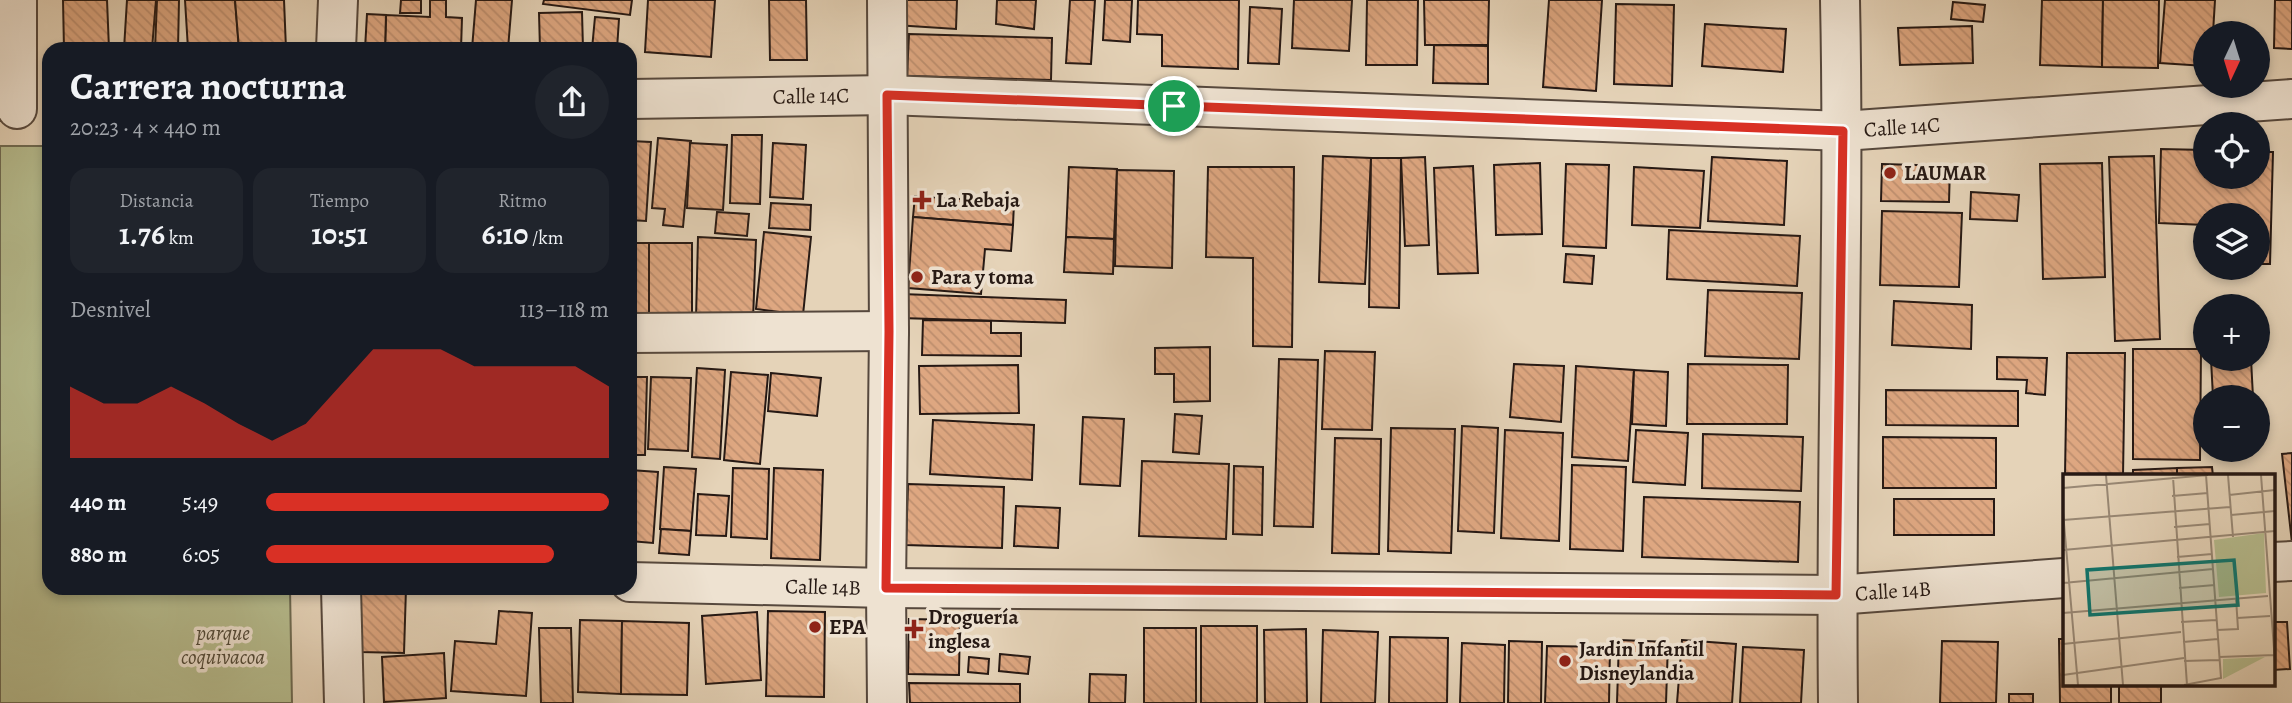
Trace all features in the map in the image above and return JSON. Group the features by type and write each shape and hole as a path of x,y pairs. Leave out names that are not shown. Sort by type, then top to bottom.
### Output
{"street":[{"path":"17,0 22,109"},
{"path":"336,42 338,0"},
{"path":"887,0 887,703"},
{"path":"1838,703 1836,595 1843,131 1840,0"},
{"name":"Calle 14C","path":"637,99 887,95 1843,131 2292,99"},
{"path":"637,333 889,331"},
{"path":"2274,562 2292,561"},
{"name":"Calle 14B","path":"637,582 886,588 1836,595 2063,578"},
{"path":"341,595 344,703"}],"green space":[{"name":"parque coquivacoa","path":"0,146 42,146 42,595 290,595 292,703 0,703"}],"building":[{"path":"63,0 107,0 109,42 64,42"},
{"path":"127,0 156,0 153,42 124,42"},
{"path":"157,0 179,0 178,42 155,42"},
{"path":"185,0 235,0 238,42 188,42"},
{"path":"235,0 284,0 286,42 238,42"},
{"path":"401,0 421,0 421,13 400,13"},
{"path":"430,0 446,0 446,17 462,18 461,42 385,42 386,15 430,17"},
{"path":"476,0 512,0 509,42 473,42"},
{"path":"544,0 632,0 630,15 543,4"},
{"path":"648,0 715,0 711,57 645,52"},
{"path":"769,0 806,0 807,60 770,60"},
{"path":"896,0 957,0 956,29 895,25"},
{"path":"997,0 1036,0 1034,29 996,24"},
{"path":"1070,0 1095,0 1091,64 1066,63"},
{"path":"1105,0 1132,0 1130,42 1103,40"},
{"path":"1138,0 1239,0 1238,69 1162,66 1162,35 1137,34"},
{"path":"1294,0 1352,0 1349,51 1292,48"},
{"path":"1367,0 1418,0 1417,65 1366,65"},
{"path":"1424,0 1489,0 1488,45 1425,45"},
{"path":"1549,0 1602,0 1596,91 1543,87"},
{"path":"2042,0 2103,0 2102,67 2040,65"},
{"path":"2103,0 2159,0 2158,68 2102,67"},
{"path":"2165,0 2215,0 2214,21 2193,21 2193,65 2160,63"},
{"path":"2275,0 2292,0 2292,49 2274,48"},
{"path":"1953,2 1985,5 1983,22 1951,19"},
{"path":"1616,4 1674,5 1672,86 1614,84"},
{"path":"1250,7 1282,9 1279,64 1248,63"},
{"path":"582,12 583,42 540,42 539,13"},
{"path":"367,14 386,15 385,42 365,42"},
{"path":"595,17 619,19 617,42 593,42"},
{"path":"1705,24 1786,29 1783,72 1702,66"},
{"path":"1972,26 1973,63 1900,65 1898,28"},
{"path":"909,34 1052,38 1051,80 907,76"},
{"path":"1434,45 1488,46 1488,84 1433,83"},
{"path":"732,135 762,135 760,204 730,203"},
{"path":"658,138 691,141 683,227 663,225 665,209 652,208"},
{"path":"637,141 651,142 646,221 637,220"},
{"path":"690,143 727,145 723,210 687,208"},
{"path":"773,143 806,145 803,199 770,197"},
{"path":"2161,149 2193,150 2193,189 2270,189 2270,152 2273,152 2270,264 2270,203 2193,203 2193,224 2159,223"},
{"path":"1323,156 1371,158 1365,284 1319,282"},
{"path":"2154,156 2160,339 2115,341 2109,157"},
{"path":"1425,157 1429,245 1405,246 1401,158"},
{"path":"1712,157 1787,161 1784,225 1708,221"},
{"path":"1371,158 1401,158 1399,308 1369,307"},
{"path":"1540,163 1542,234 1496,235 1494,165"},
{"path":"2102,163 2105,277 2043,279 2040,164"},
{"path":"1566,164 1609,165 1606,248 1563,246"},
{"path":"1882,164 1950,166 1949,202 1881,201"},
{"path":"1473,166 1478,273 1438,274 1434,168"},
{"path":"1069,167 1117,169 1114,239 1066,237"},
{"path":"1208,167 1294,167 1292,347 1253,346 1253,258 1206,257"},
{"path":"1634,167 1704,171 1700,228 1632,225"},
{"path":"1117,170 1174,171 1172,268 1115,266"},
{"path":"1971,192 2019,195 2017,221 1970,219"},
{"path":"915,196 1014,203 1013,225 913,217"},
{"path":"771,203 811,205 810,230 769,228"},
{"path":"1882,211 1962,213 1959,287 1880,285"},
{"path":"717,212 749,214 747,236 715,233"},
{"path":"913,217 1013,225 1011,251 985,249 981,294 908,288"},
{"path":"1669,230 1800,236 1797,286 1667,279"},
{"path":"764,232 811,237 803,315 756,309"},
{"path":"698,237 756,240 753,320 696,318"},
{"path":"1066,237 1114,239 1113,274 1064,272"},
{"path":"637,243 649,243 649,319 637,319"},
{"path":"649,243 692,243 692,319 649,319"},
{"path":"1566,254 1594,256 1592,284 1564,282"},
{"path":"1708,290 1802,293 1799,359 1705,356"},
{"path":"901,294 1066,300 1065,323 900,318"},
{"path":"1894,301 1972,305 1971,349 1892,345"},
{"path":"923,320 991,321 991,333 1021,333 1021,356 922,355"},
{"path":"1210,347 1210,401 1174,402 1174,374 1155,374 1155,348"},
{"path":"2133,349 2193,349 2193,371 2201,371 2201,385 2193,385 2193,460 2133,459"},
{"path":"1325,351 1375,352 1372,430 1322,429"},
{"path":"2067,353 2125,353 2123,474 2065,474"},
{"path":"1997,357 2047,358 2045,395 2026,393 2027,380 1997,379"},
{"path":"1279,359 1318,360 1313,527 1274,526"},
{"path":"1514,364 1564,366 1561,422 1510,417"},
{"path":"1688,364 1788,365 1787,424 1687,424"},
{"path":"1018,365 1019,413 920,414 919,366"},
{"path":"1576,366 1634,370 1628,461 1572,457"},
{"path":"697,368 725,370 720,459 692,457"},
{"path":"1634,370 1668,372 1666,426 1632,424"},
{"path":"2212,371 2252,371 2252,385 2212,385"},
{"path":"731,372 768,375 760,464 724,460"},
{"path":"771,373 821,378 817,416 768,411"},
{"path":"637,377 647,377 645,455 637,455"},
{"path":"651,377 691,378 688,451 648,449"},
{"path":"1886,390 2018,391 2018,426 1886,425"},
{"path":"1175,414 1202,416 1199,454 1173,452"},
{"path":"1083,417 1124,419 1120,486 1080,484"},
{"path":"933,420 1034,425 1032,480 930,474"},
{"path":"1462,426 1498,428 1494,533 1458,531"},
{"path":"1391,428 1455,429 1451,553 1388,551"},
{"path":"1505,430 1563,433 1559,541 1501,538"},
{"path":"1636,430 1688,433 1685,485 1633,482"},
{"path":"1703,434 1803,437 1801,491 1702,488"},
{"path":"1883,437 1996,438 1996,488 1883,488"},
{"path":"1335,438 1381,439 1379,554 1332,553"},
{"path":"2292,453 2292,543 2282,454"},
{"path":"1142,461 1229,464 1226,539 1139,536"},
{"path":"1572,465 1626,467 1623,551 1570,549"},
{"path":"1234,466 1263,467 1262,535 1233,534"},
{"path":"664,467 696,469 691,531 660,529"},
{"path":"2212,467 2213,474 2177,474 2177,468"},
{"path":"733,468 769,469 767,539 731,537"},
{"path":"774,468 823,470 820,560 771,558"},
{"path":"2177,468 2177,474 2133,474 2133,470"},
{"path":"637,470 658,472 653,543 637,542"},
{"path":"908,484 1004,487 1002,548 906,545"},
{"path":"698,494 729,496 726,536 696,535"},
{"path":"1644,497 1800,502 1798,562 1642,557"},
{"path":"1894,499 1994,499 1994,535 1894,535"},
{"path":"1016,506 1060,508 1058,548 1014,546"},
{"path":"661,529 691,531 689,555 659,553"},
{"path":"361,595 406,595 404,653 360,652"},
{"path":"499,611 532,613 526,696 451,691 455,641 496,644"},
{"path":"768,611 825,612 824,697 766,696"},
{"path":"757,612 761,680 706,684 702,616"},
{"path":"909,619 960,620 959,675 908,674"},
{"path":"580,620 622,621 621,694 578,692"},
{"path":"622,621 689,623 687,695 621,694"},
{"path":"2274,622 2287,622 2290,669 2274,670"},
{"path":"1201,626 1257,626 1257,703 1201,703"},
{"path":"539,628 571,628 573,703 541,703"},
{"path":"1144,628 1196,628 1196,703 1144,703"},
{"path":"1306,629 1307,703 1265,703 1264,630"},
{"path":"1323,630 1378,632 1375,703 1321,703"},
{"path":"1390,637 1448,638 1447,703 1389,703"},
{"path":"2059,639 2063,639 2063,686 2111,686 2111,703 2060,703"},
{"path":"1619,640 1668,642 1666,703 1617,703"},
{"path":"1682,640 1736,644 1732,703 1677,703"},
{"path":"1509,641 1542,642 1541,703 1508,703"},
{"path":"1942,641 1998,642 1996,703 1940,703"},
{"path":"1462,643 1505,645 1504,703 1460,703"},
{"path":"1547,646 1610,647 1609,703 1545,703"},
{"path":"1743,647 1804,650 1801,703 1740,703"},
{"path":"444,653 446,698 384,702 382,657"},
{"path":"1000,654 1030,657 1028,674 999,671"},
{"path":"969,657 989,659 988,674 968,672"},
{"path":"1090,674 1126,675 1125,703 1089,703"},
{"path":"909,683 1020,684 1020,703 910,703"},
{"path":"2119,686 2161,686 2161,703 2119,703"},
{"path":"2009,694 2033,694 2033,703 2009,703"}],"place":[{"name":"LAUMAR","path":"1890,173"},
{"name":"La Rebaja","path":"922,200"},
{"name":"Para y toma","path":"917,277"},
{"name":"EPA","path":"815,627"},
{"name":"Droguería inglesa","path":"914,629"},
{"name":"Jardin Infantil Disneylandia","path":"1565,661"}],"route":[{"path":"887,95 1174,106 1843,131 1836,595 886,588 889,331 887,95"}]}
